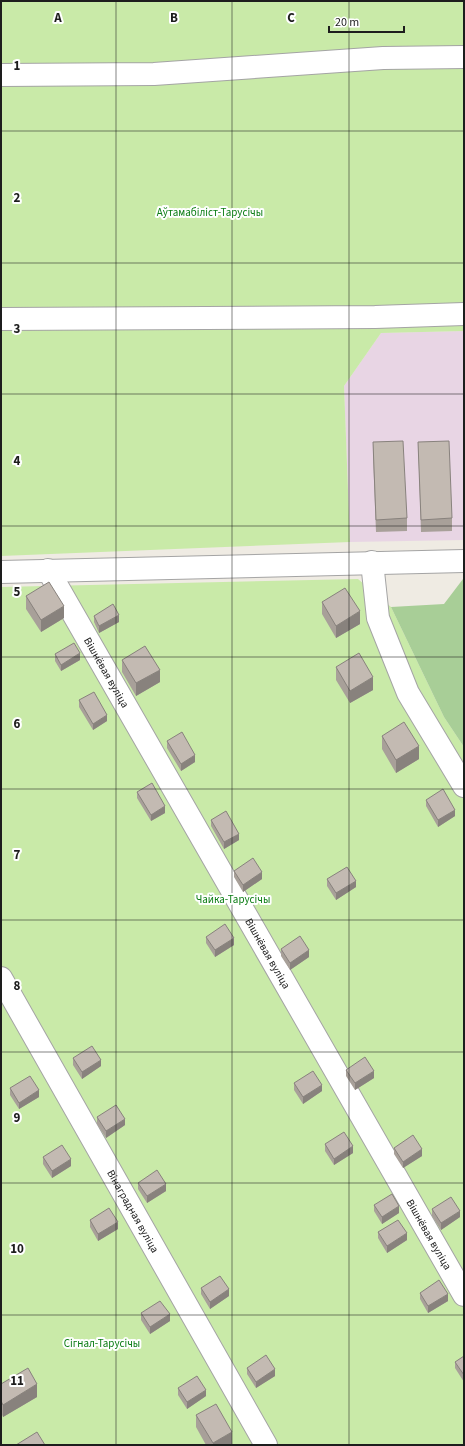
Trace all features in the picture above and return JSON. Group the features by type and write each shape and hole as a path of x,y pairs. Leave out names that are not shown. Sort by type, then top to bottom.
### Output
{"street":[{"path":"1,75 154,74 383,58 464,57"},
{"path":"1,319 367,318 464,314"},
{"path":"1,572 464,560"},
{"path":"372,562 378,618 408,693 464,786"},
{"name":"Вішнёвая вуліца","path":"48,570 464,1295"},
{"name":"Вінаградная вуліца","path":"1,978 266,1445"}],"shaded area":[{"path":"464,331 464,540 350,542 344,386 381,333"}],"green space":[{"name":"Аўтамабіліст-Тарусічы","path":"1,1 464,1 464,331 381,333 344,386 350,542 1,556"},
{"name":"Чайка-Тарусічы","path":"358,579 391,607 444,717 464,747 464,1445 1,1445 1,587"},
{"path":"463,579 464,747 444,717 391,607 444,604"}],"building":[{"path":"403,441 407,518 376,520 373,442"},
{"path":"449,441 452,518 421,520 418,442"},
{"path":"49,582 64,606 41,620 26,596"},
{"path":"345,588 360,611 336,626 322,602"},
{"path":"113,604 119,615 99,626 94,616"},
{"path":"74,643 80,653 61,665 55,654"},
{"path":"145,646 160,670 136,683 122,660"},
{"path":"359,653 373,677 350,691 336,667"},
{"path":"94,692 107,715 93,724 79,700"},
{"path":"404,722 419,746 396,760 382,736"},
{"path":"182,732 195,755 181,764 167,741"},
{"path":"152,783 165,806 151,815 137,792"},
{"path":"443,789 455,810 438,820 426,800"},
{"path":"226,811 239,834 224,842 211,820"},
{"path":"253,858 262,872 243,885 234,871"},
{"path":"347,867 356,881 336,893 327,879"},
{"path":"225,924 234,938 215,950 206,937"},
{"path":"300,936 309,950 290,963 281,949"},
{"path":"92,1046 101,1060 82,1072 73,1058"},
{"path":"365,1057 374,1071 355,1083 346,1070"},
{"path":"313,1071 322,1085 303,1097 294,1083"},
{"path":"30,1076 39,1090 19,1103 10,1088"},
{"path":"116,1105 125,1119 106,1131 97,1117"},
{"path":"344,1132 353,1146 334,1159 325,1144"},
{"path":"413,1135 422,1149 403,1162 394,1148"},
{"path":"62,1145 71,1159 52,1171 43,1157"},
{"path":"157,1170 166,1184 147,1196 138,1183"},
{"path":"392,1194 399,1206 382,1217 374,1205"},
{"path":"451,1197 460,1211 441,1223 432,1209"},
{"path":"109,1208 118,1222 98,1234 90,1220"},
{"path":"398,1220 407,1233 387,1246 378,1232"},
{"path":"220,1276 229,1289 210,1302 201,1288"},
{"path":"439,1280 448,1294 428,1306 420,1293"},
{"path":"160,1301 170,1314 150,1327 141,1313"},
{"path":"266,1355 275,1369 256,1382 247,1368"},
{"path":"464,1356 464,1375 455,1362"},
{"path":"28,1368 37,1384 3,1405 1,1401 1,1384"},
{"path":"197,1376 206,1390 187,1402 178,1388"},
{"path":"216,1404 232,1432 213,1443 196,1415"},
{"path":"37,1432 45,1445 16,1445"}],"park label":[{"name":"Сігнал-Тарусічы","path":"102,1343"}]}
